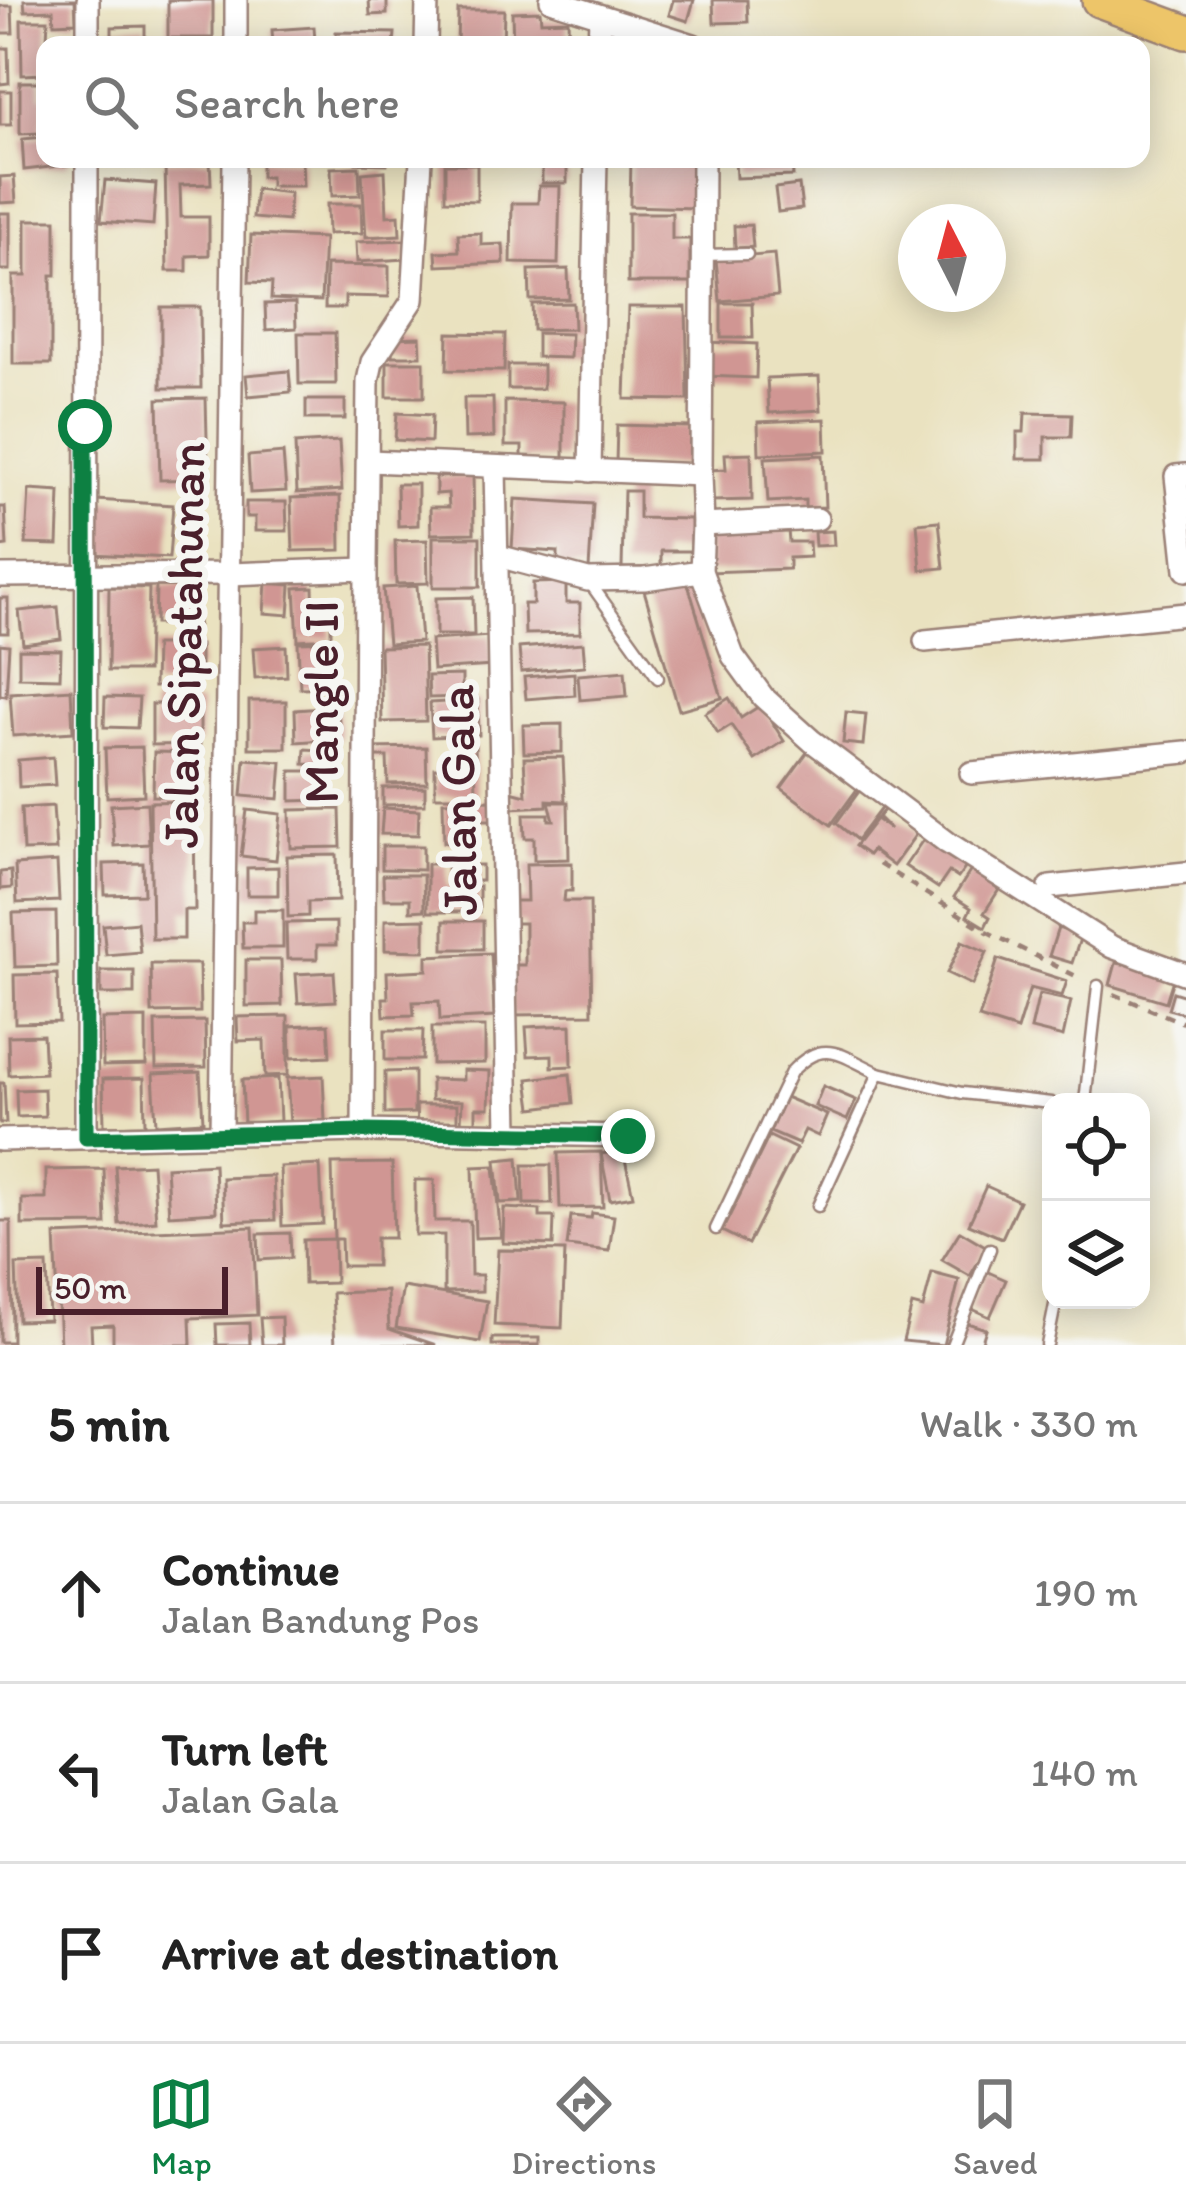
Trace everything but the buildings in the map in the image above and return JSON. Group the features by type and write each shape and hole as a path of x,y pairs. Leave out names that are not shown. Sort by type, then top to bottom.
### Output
{"main road":[{"path":"1099,0 1186,32"}],"street":[{"path":"88,0 88,36"},
{"path":"236,0 236,36"},
{"path":"425,36 427,0"},
{"path":"551,0 666,36"},
{"path":"599,36 600,17"},
{"path":"86,1138 87,168"},
{"name":"Jalan Sipatahunan","path":"221,1133 234,168"},
{"path":"366,568 368,381 372,362 413,300 420,168"},
{"path":"590,472 596,168"},
{"path":"703,168 700,572 734,656 764,697 812,741 948,843 1112,947 1186,974"},
{"path":"369,461 701,475"},
{"name":"Jalan Gala","path":"495,467 508,1131"},
{"path":"1186,475 1176,476 1186,570"},
{"path":"703,526 817,519"},
{"path":"498,556 588,580 700,572"},
{"name":"Mangle II","path":"0,576 366,568 363,1131"},
{"path":"926,641 1186,614"},
{"path":"971,773 1186,752"},
{"path":"1050,886 1186,873"},
{"path":"0,1140 363,1131 628,1136"}],"lane":[{"path":"702,255 747,254"},
{"path":"588,580 658,678"},
{"path":"1086,1093 1098,986"},
{"path":"716,1229 791,1072 817,1050 879,1073 962,1093 1042,1102"},
{"path":"818,1206 879,1073"},
{"path":"952,1345 990,1249"},
{"path":"1047,1345 1054,1309"}],"path":[{"path":"879,864 986,932 1186,1024"}],"route":[{"path":"85,426 86,1138 363,1131 628,1136"}]}
